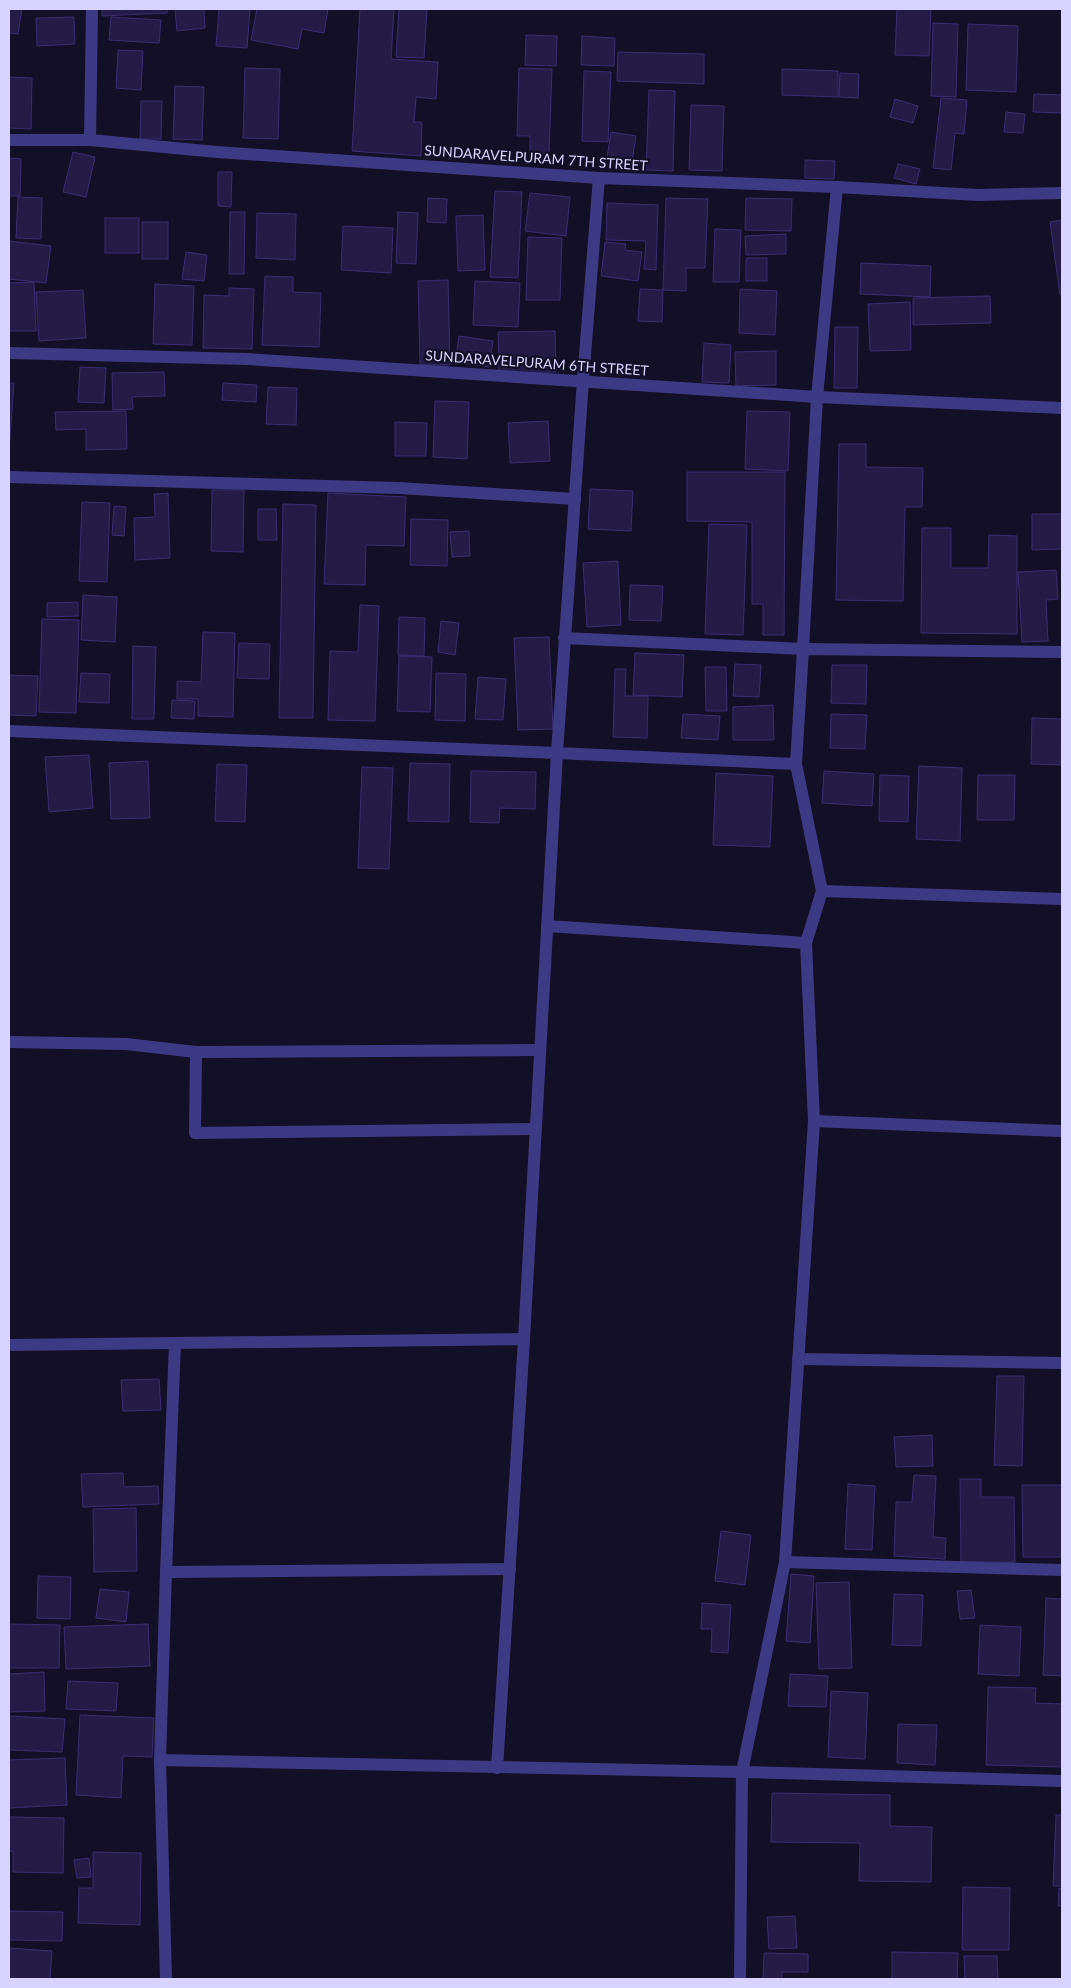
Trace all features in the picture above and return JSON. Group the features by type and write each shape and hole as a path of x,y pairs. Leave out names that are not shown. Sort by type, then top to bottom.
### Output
{"street":[{"path":"90,140 92,9"},
{"name":"SUNDARAVELPURAM 7TH STREET","path":"9,140 90,140 217,152 599,178 837,187 978,195 1062,193"},
{"path":"497,1768 524,1338 564,638 599,178"},
{"path":"740,1979 742,1772 785,1562 814,1121 806,942 822,891 796,764 817,397 837,187"},
{"name":"SUNDARAVELPURAM 6TH STREET","path":"9,353 247,359 817,397 1062,408"},
{"path":"9,477 399,488 574,498"},
{"path":"564,638 803,649 1062,652"},
{"path":"9,731 796,764"},
{"path":"822,891 1062,899"},
{"path":"547,926 806,942"},
{"path":"9,1042 126,1044 196,1052 540,1050"},
{"path":"196,1052 195,1133 536,1129"},
{"path":"814,1121 1062,1131"},
{"path":"9,1345 524,1338"},
{"path":"166,1979 160,1760 174,1343"},
{"path":"798,1359 1062,1363"},
{"path":"785,1562 1062,1570"},
{"path":"166,1572 510,1569"},
{"path":"160,1760 742,1772 1062,1781"}],"building":[{"path":"9,9 22,9 18,34 9,33"},
{"path":"102,9 167,9 167,13 102,16"},
{"path":"175,9 204,9 205,28 177,31"},
{"path":"219,9 250,9 247,48 216,46"},
{"path":"257,9 328,9 324,33 302,29 298,49 251,40"},
{"path":"360,9 394,9 391,59 438,62 436,99 416,97 414,122 422,122 421,156 352,151"},
{"path":"399,9 427,9 424,58 396,57"},
{"path":"897,9 931,9 929,56 895,55"},
{"path":"74,17 75,44 37,46 36,18"},
{"path":"111,17 161,20 159,43 109,40"},
{"path":"933,23 958,24 956,97 931,96"},
{"path":"968,24 1018,26 1016,92 966,90"},
{"path":"526,35 557,36 556,66 525,65"},
{"path":"582,36 615,38 614,66 581,65"},
{"path":"118,50 143,51 141,90 116,88"},
{"path":"618,52 704,54 704,84 617,81"},
{"path":"245,68 280,69 278,139 243,138"},
{"path":"519,68 552,69 549,154 530,153 530,136 517,136"},
{"path":"782,69 838,71 838,97 782,95"},
{"path":"584,71 611,72 608,142 582,141"},
{"path":"840,73 859,74 858,98 839,97"},
{"path":"9,77 32,78 31,129 9,128"},
{"path":"175,86 204,87 202,140 173,139"},
{"path":"649,90 675,91 673,171 646,170"},
{"path":"1034,94 1062,95 1062,113 1033,112"},
{"path":"941,98 967,100 964,134 955,133 951,170 933,168"},
{"path":"895,99 918,106 913,123 890,117"},
{"path":"141,101 162,101 161,139 140,139"},
{"path":"691,105 724,106 722,171 689,170"},
{"path":"1006,112 1025,114 1023,133 1004,132"},
{"path":"611,132 636,136 631,168 606,164"},
{"path":"73,152 95,157 86,197 63,192"},
{"path":"9,158 21,159 20,196 9,196"},
{"path":"805,160 835,161 834,179 805,178"},
{"path":"898,164 920,169 916,184 894,178"},
{"path":"218,172 232,172 231,207 218,206"},
{"path":"495,191 522,192 518,278 490,277"},
{"path":"530,193 570,197 566,236 525,231"},
{"path":"18,197 42,198 41,239 16,238"},
{"path":"428,198 447,199 446,223 427,222"},
{"path":"666,198 708,199 705,268 686,268 686,291 663,290"},
{"path":"746,198 792,199 791,231 745,230"},
{"path":"607,203 658,205 656,270 644,269 646,241 606,240"},
{"path":"230,212 245,212 244,274 229,274"},
{"path":"398,212 418,213 416,264 396,263"},
{"path":"257,213 296,214 295,260 256,258"},
{"path":"483,215 485,270 458,271 456,216"},
{"path":"105,218 139,218 139,253 105,253"},
{"path":"1062,220 1062,295 1060,295 1050,222"},
{"path":"142,222 168,222 168,259 142,259"},
{"path":"343,226 393,228 391,273 341,270"},
{"path":"715,229 741,230 739,282 713,282"},
{"path":"786,234 786,254 746,255 745,236"},
{"path":"528,237 562,238 560,300 526,300"},
{"path":"9,241 51,246 46,283 9,279"},
{"path":"605,242 626,244 625,250 642,252 638,281 601,276"},
{"path":"186,252 207,255 204,281 182,279"},
{"path":"746,258 767,258 767,281 746,281"},
{"path":"861,263 931,266 930,297 860,294"},
{"path":"265,276 293,277 293,292 321,293 319,347 262,345"},
{"path":"448,280 450,365 420,365 418,281"},
{"path":"475,281 520,283 518,327 473,325"},
{"path":"34,282 36,331 9,331 9,283"},
{"path":"155,284 194,286 192,345 153,344"},
{"path":"229,288 254,289 252,349 203,348 204,295 229,296"},
{"path":"640,289 663,290 662,322 638,321"},
{"path":"740,289 777,291 775,335 739,333"},
{"path":"83,290 86,338 39,341 36,292"},
{"path":"990,296 991,323 913,325 913,298"},
{"path":"910,302 911,350 870,351 868,304"},
{"path":"835,327 858,327 857,388 834,388"},
{"path":"555,331 556,372 499,373 498,332"},
{"path":"459,336 493,341 489,367 455,362"},
{"path":"704,343 731,345 729,383 702,382"},
{"path":"776,351 776,385 736,386 735,352"},
{"path":"80,367 106,368 104,403 78,402"},
{"path":"164,372 165,396 132,397 133,409 113,410 112,373"},
{"path":"9,383 14,383 9,450"},
{"path":"223,383 257,385 256,402 222,400"},
{"path":"268,387 297,388 296,425 266,424"},
{"path":"435,401 469,402 467,459 433,457"},
{"path":"126,411 127,449 86,450 86,429 56,430 55,412"},
{"path":"747,411 790,412 788,471 745,469"},
{"path":"548,421 550,461 510,463 508,423"},
{"path":"395,422 427,423 426,456 395,456"},
{"path":"839,444 866,444 866,467 923,468 922,507 905,507 903,601 836,600"},
{"path":"687,472 785,472 784,635 763,635 763,604 752,604 752,522 687,521"},
{"path":"590,489 633,491 631,531 588,529"},
{"path":"212,490 244,490 243,552 211,551"},
{"path":"168,493 170,558 135,560 134,518 155,517 154,494"},
{"path":"328,493 406,497 404,546 366,545 365,585 324,584"},
{"path":"82,502 110,503 107,582 79,581"},
{"path":"283,504 316,505 313,718 279,718"},
{"path":"114,506 126,507 124,536 112,535"},
{"path":"258,509 276,509 277,540 258,540"},
{"path":"1032,514 1062,514 1062,549 1032,550"},
{"path":"411,519 448,520 447,566 410,565"},
{"path":"709,524 747,525 743,635 705,634"},
{"path":"922,528 951,528 951,568 988,568 989,535 1017,536 1017,634 921,633"},
{"path":"469,531 470,556 452,557 450,532"},
{"path":"618,561 621,625 587,627 583,563"},
{"path":"1056,570 1058,599 1046,600 1048,641 1022,642 1018,572"},
{"path":"630,585 663,586 661,621 629,620"},
{"path":"83,595 117,597 115,642 81,640"},
{"path":"78,602 78,616 47,617 47,603"},
{"path":"360,605 379,606 375,721 328,720 330,651 358,652"},
{"path":"399,617 425,618 424,656 398,655"},
{"path":"42,619 79,620 76,713 39,712"},
{"path":"441,621 459,623 455,655 438,652"},
{"path":"203,632 235,633 233,717 198,716 198,699 177,699 177,681 201,682"},
{"path":"549,637 553,729 518,730 514,638"},
{"path":"239,643 270,644 269,679 237,678"},
{"path":"133,646 156,647 154,719 132,719"},
{"path":"635,653 684,655 682,697 633,695"},
{"path":"399,656 432,657 430,712 397,711"},
{"path":"735,664 761,665 759,697 733,696"},
{"path":"832,665 867,665 866,704 831,703"},
{"path":"705,667 726,667 727,711 706,711"},
{"path":"615,669 626,669 625,696 648,696 647,738 613,737"},
{"path":"81,673 110,674 109,703 79,702"},
{"path":"436,673 466,674 465,721 435,720"},
{"path":"9,675 38,676 36,716 9,715"},
{"path":"478,677 506,679 503,720 475,719"},
{"path":"172,700 195,701 194,719 171,718"},
{"path":"773,705 774,740 733,740 733,707"},
{"path":"683,714 720,716 718,740 681,738"},
{"path":"831,714 867,715 865,749 830,748"},
{"path":"1032,718 1062,719 1061,765 1031,764"},
{"path":"89,755 93,808 49,812 45,757"},
{"path":"148,761 150,818 111,819 109,763"},
{"path":"410,763 450,764 449,822 408,821"},
{"path":"217,764 247,765 245,822 215,821"},
{"path":"919,766 962,768 960,841 916,839"},
{"path":"362,767 393,768 389,869 358,868"},
{"path":"471,771 536,772 535,809 500,808 499,823 470,822"},
{"path":"824,771 874,774 872,806 822,803"},
{"path":"716,773 773,776 770,847 713,845"},
{"path":"880,775 909,776 908,822 879,821"},
{"path":"978,775 1015,775 1014,820 977,820"},
{"path":"997,1376 1024,1376 1022,1466 994,1465"},
{"path":"159,1379 161,1410 123,1411 121,1380"},
{"path":"932,1435 933,1466 896,1467 894,1437"},
{"path":"123,1473 124,1487 158,1486 159,1504 83,1507 81,1474"},
{"path":"914,1475 936,1476 933,1537 946,1538 945,1559 894,1556 896,1502 912,1502"},
{"path":"960,1479 981,1479 981,1497 1014,1497 1015,1562 961,1563"},
{"path":"848,1484 875,1486 872,1550 845,1549"},
{"path":"1022,1485 1062,1485 1062,1557 1023,1557"},
{"path":"136,1508 137,1571 94,1572 93,1509"},
{"path":"721,1531 751,1535 745,1585 715,1581"},
{"path":"791,1574 814,1576 810,1643 786,1641"},
{"path":"38,1576 71,1577 70,1619 37,1618"},
{"path":"849,1582 852,1668 819,1669 816,1583"},
{"path":"100,1589 129,1592 126,1622 96,1618"},
{"path":"971,1590 975,1618 960,1619 957,1591"},
{"path":"894,1594 923,1595 921,1646 892,1645"},
{"path":"1046,1598 1062,1599 1062,1676 1043,1675"},
{"path":"702,1603 731,1605 728,1653 711,1652 712,1629 701,1629"},
{"path":"9,1624 60,1625 59,1668 9,1668"},
{"path":"148,1624 150,1666 66,1669 64,1627"},
{"path":"980,1625 1021,1627 1019,1676 978,1674"},
{"path":"44,1672 45,1711 9,1712 9,1674"},
{"path":"790,1674 828,1676 826,1707 788,1706"},
{"path":"68,1681 118,1683 116,1711 66,1709"},
{"path":"988,1687 1036,1688 1035,1703 1062,1704 1062,1767 986,1765"},
{"path":"831,1691 868,1693 865,1759 828,1757"},
{"path":"80,1715 154,1718 152,1757 123,1756 121,1798 76,1795"},
{"path":"9,1716 65,1719 62,1752 9,1750"},
{"path":"898,1724 937,1725 935,1765 897,1763"},
{"path":"65,1758 67,1805 9,1808 9,1760"},
{"path":"772,1793 890,1795 890,1826 932,1827 931,1882 859,1881 860,1843 771,1842"},
{"path":"1056,1815 1062,1815 1062,1886 1053,1886"},
{"path":"9,1817 64,1818 63,1873 13,1872 13,1851 9,1851"},
{"path":"93,1852 141,1853 140,1925 78,1923 79,1888 93,1888"},
{"path":"89,1858 91,1877 77,1878 74,1860"},
{"path":"963,1887 1010,1888 1009,1950 962,1950"},
{"path":"1059,1888 1062,1889 1062,1906 1058,1906"},
{"path":"9,1911 63,1912 62,1941 9,1940"},
{"path":"795,1916 797,1948 769,1949 767,1917"},
{"path":"9,1948 52,1951 50,1979 9,1979"},
{"path":"892,1952 958,1953 957,1979 892,1979"},
{"path":"764,1953 808,1954 808,1972 782,1972 782,1979 763,1979"},
{"path":"964,1956 997,1956 998,1979 965,1979"}]}
